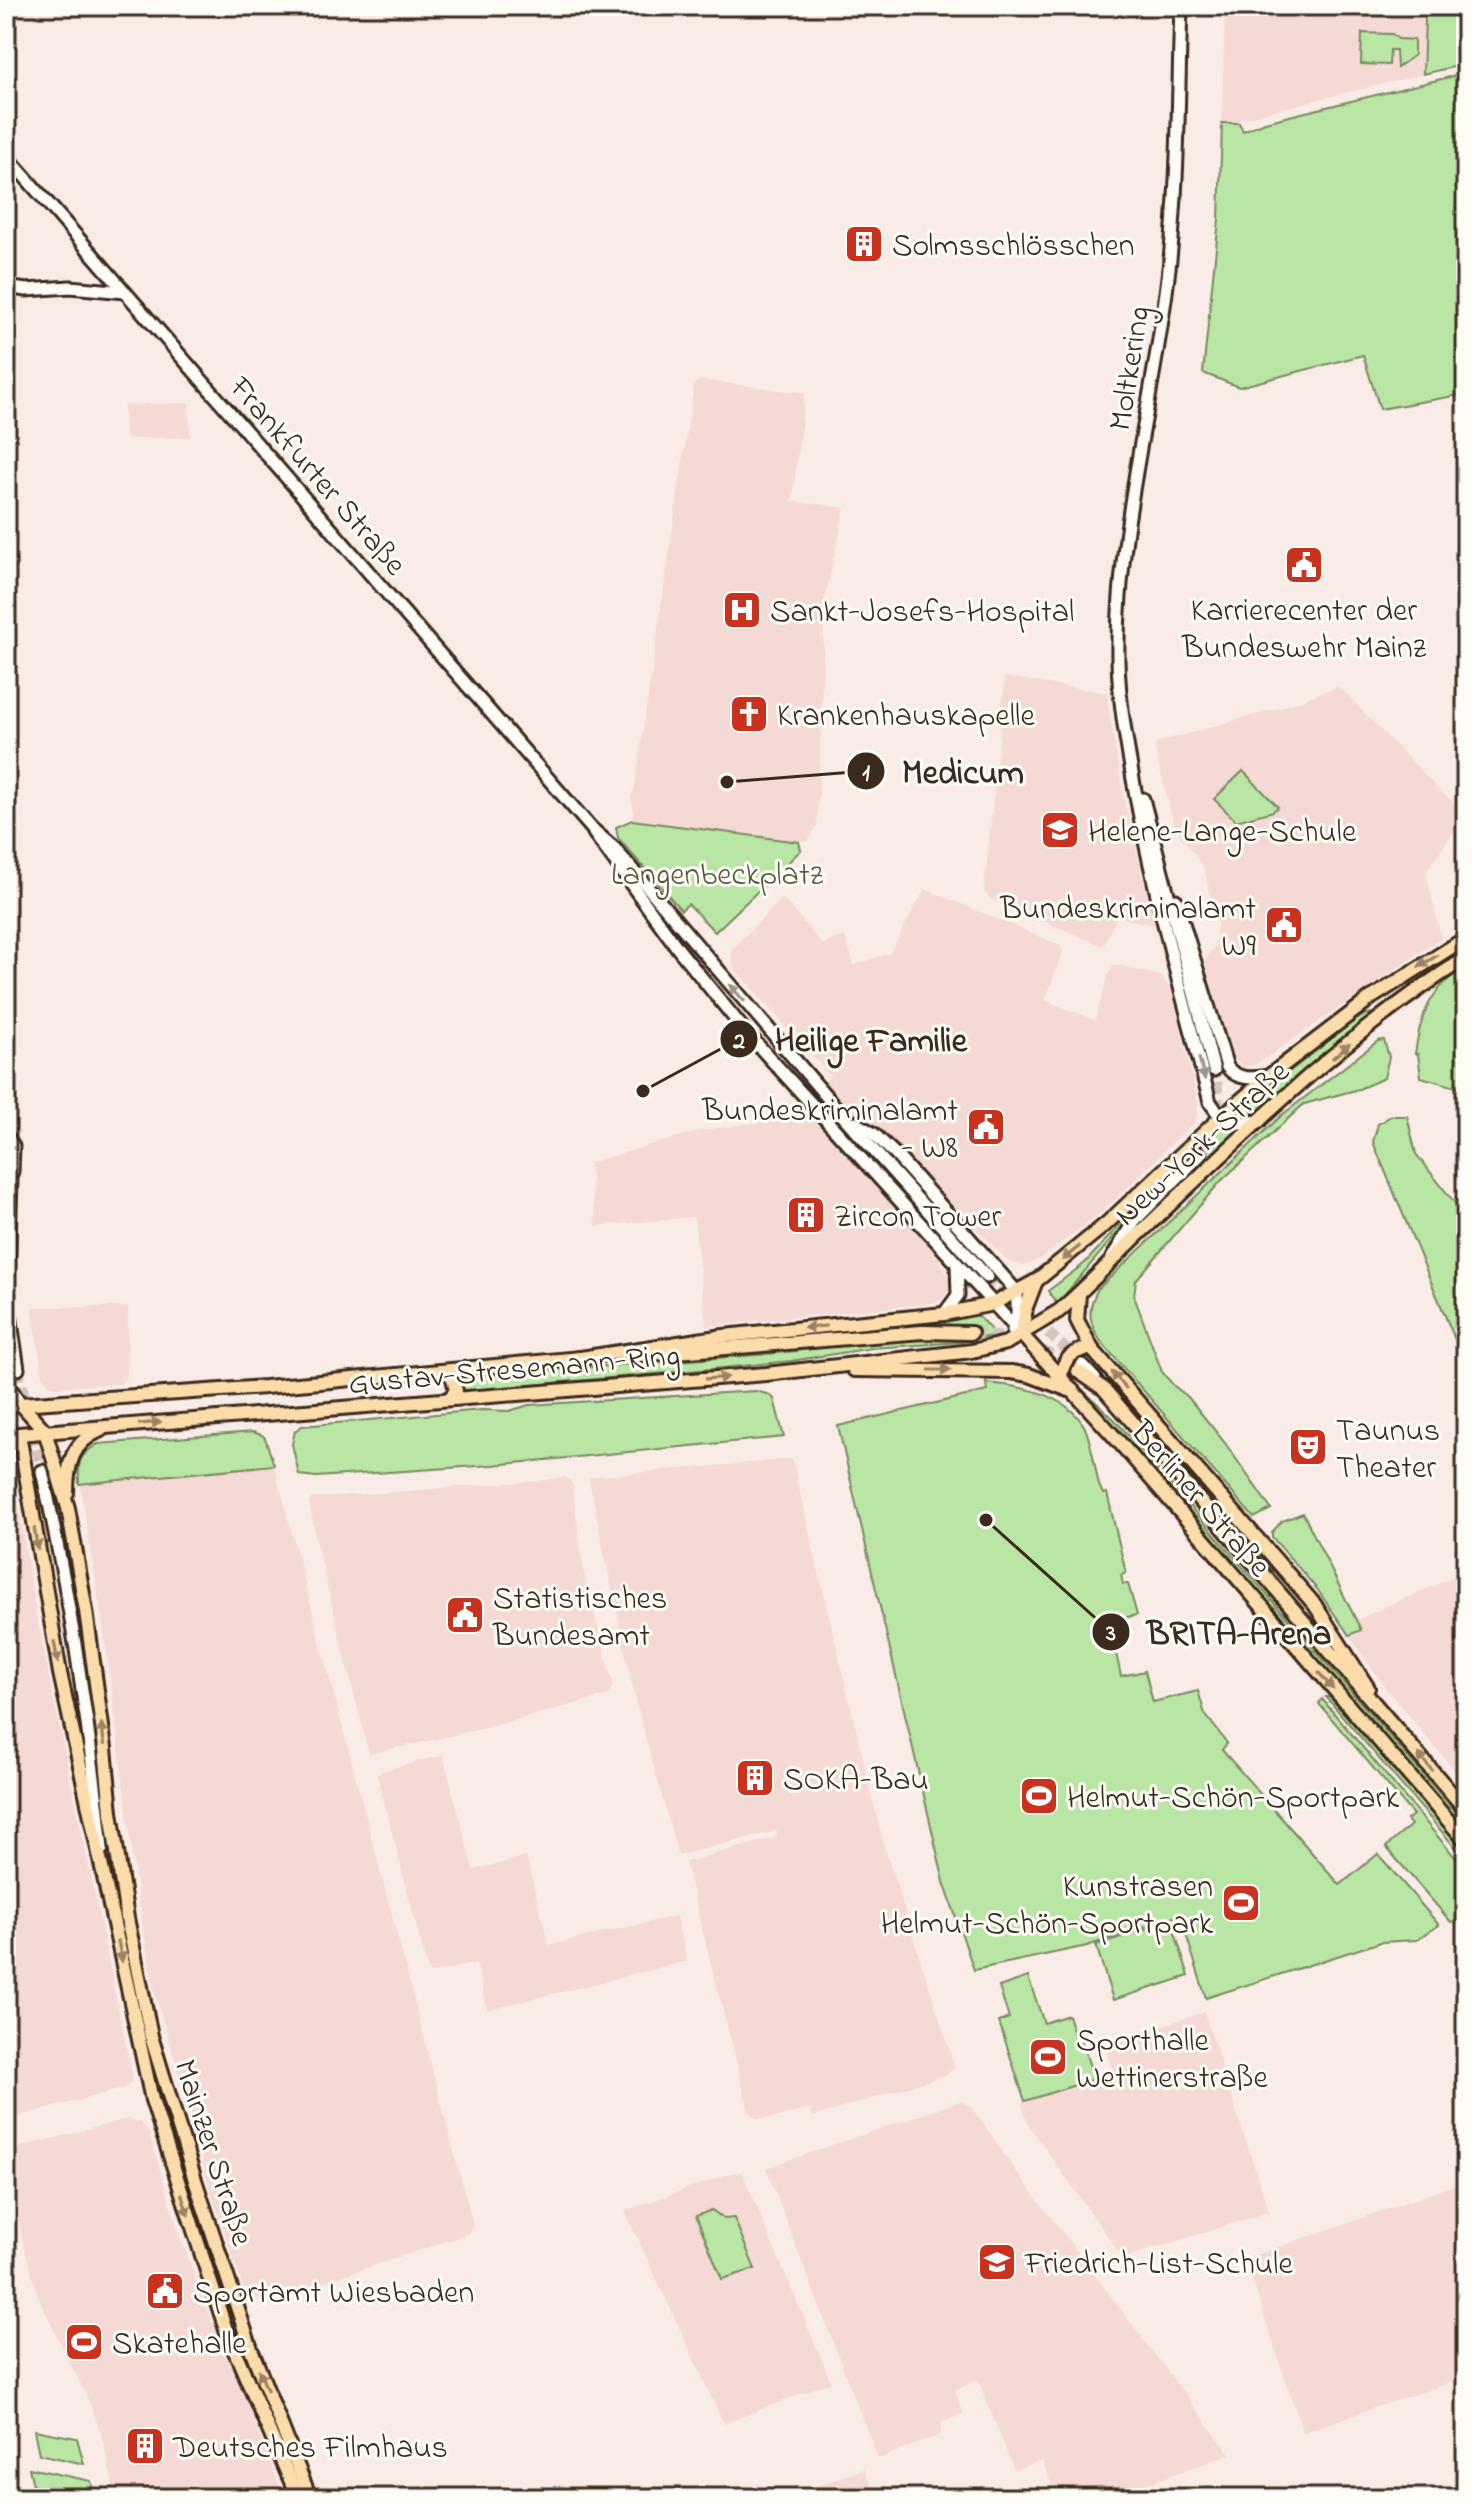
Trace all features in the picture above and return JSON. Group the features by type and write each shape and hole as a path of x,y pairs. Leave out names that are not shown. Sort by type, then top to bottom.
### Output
{"main road":[{"name":"Moltkering","path":"1176,931 1141,821 1126,737 1118,660 1119,604 1174,217 1181,6"},
{"name":"Frankfurter Straße","path":"6,155 592,829 615,849 843,1116 987,1277"},
{"path":"70,287 110,274"},
{"path":"6,287 26,290 70,287 125,292"},
{"path":"6,297 26,290"},
{"name":"Moltkering","path":"1126,737 1214,1070"},
{"name":"Frankfurter Straße","path":"592,829 602,847 718,999 1018,1331"},
{"path":"1176,931 1189,979 1227,1067 1243,1078 1269,1076"},
{"name":"New-York-Straße","path":"1017,1292 1036,1281 1106,1224 1269,1076 1391,985 1466,938"},
{"name":"New-York-Straße","path":"1018,1331 1059,1311 1260,1120 1385,1015 1466,958"},
{"name":"Moltkering","path":"1189,979 1210,1102 1220,1118"},
{"path":"843,1116 884,1143 1017,1292 1018,1331"},
{"path":"1220,1118 1239,1123 1260,1120"},
{"path":"6,1135 14,1151 7,1295 18,1369"},
{"path":"1110,1263 1134,1221 1200,1155"},
{"path":"6,1160 11,1181"},
{"path":"944,1314 958,1295 957,1264"},
{"path":"1018,1331 1036,1281"},
{"name":"Gustav-Stresemann-Ring","path":"574,1359 724,1336 944,1314 993,1304 1017,1292"},
{"path":"1079,1293 1077,1320 1092,1349 1315,1605 1385,1715"},
{"name":"Gustav-Stresemann-Ring","path":"12,1434 806,1371 972,1351 1006,1343 1018,1331"},
{"name":"Berliner Straße","path":"1018,1331 1466,1841"},
{"name":"Gustav-Stresemann-Ring","path":"6,1405 29,1407 922,1332 971,1333"},
{"path":"1061,1378 1063,1365 1070,1356 1080,1350 1092,1349"},
{"name":"Berliner Straße","path":"1080,1368 1104,1389 1466,1810"},
{"path":"806,1371 1011,1372 1052,1383 1078,1397"},
{"path":"447,1372 453,1378 456,1391 449,1399"},
{"path":"6,1382 29,1407 45,1431"},
{"path":"12,1434 29,1407"},
{"path":"68,1508 67,1478 73,1453 84,1439 110,1426"},
{"name":"Mainzer Straße","path":"45,1431 68,1508 75,1546 135,1964 160,2069 253,2355 310,2498"},
{"name":"Mainzer Straße","path":"12,1434 152,2100 226,2330 298,2498"},
{"name":"Mainzer Straße","path":"42,1471 70,1606 92,1746 105,1875"},
{"name":"Mainzer Straße","path":"92,1746 111,1812"}],"shaded area":[{"path":"1225,6 1423,6 1423,74 1239,119 1239,123 1222,123"},
{"name":"Sankt-Josefs-Hospital","path":"699,380 805,393 792,501 845,508 825,598 818,812 817,825 808,842 632,820 634,811 631,798 694,384"},
{"path":"189,403 190,437 125,439 124,405"},
{"name":"Helene-Lange-Schule","path":"1005,677 1106,693 1124,799 1154,925 1117,917 1103,946 990,899 984,892"},
{"path":"1336,687 1466,814 1426,872 1441,938 1256,1065 1244,1067 1232,1058 1205,962 1215,946 1217,923 1204,868 1175,828 1154,747 1158,742 1283,707"},
{"path":"925,889 1060,945 1063,952 1045,1000 1095,1020 1112,964 1161,976 1172,992 1198,1104 1196,1120 1103,1211 1030,1264 1023,1266 1008,1261 975,1227 939,1261 949,1278 949,1290 941,1300 933,1303 706,1326 694,1217 596,1226 589,1163 699,1131 783,1119 830,1076 734,968 731,952 734,947 783,898 822,944 845,936 854,965 890,953"},
{"path":"6,954 17,954 15,1117 6,1118"},
{"path":"32,1307 128,1307 127,1377 120,1384 50,1385 43,1377"},
{"path":"792,1459 883,1843 954,2064 946,2075 813,2117 810,2109 769,2119 756,2118 749,2111 685,1862 778,1837 777,1831 678,1855 636,1703 589,1480 590,1477"},
{"path":"274,1465 473,2225 468,2234 279,2297 259,2300 244,2290 206,2176 192,2117 155,1994 138,1899 106,1646 80,1484"},
{"name":"Statistisches Bundesamt","path":"566,1477 572,1483 584,1575 613,1684 609,1695 485,1728 369,1754 309,1502 312,1498"},
{"path":"16,1489 36,1614 132,2074 125,2088 6,2119 6,1490"},
{"path":"1466,1537 1466,1784 1387,1690 1349,1635 1361,1630 1356,1620 1458,1575 1460,1542"},
{"path":"443,1755 473,1870 526,1857 549,1945 676,1916 687,1961 487,2010 476,1963 429,1974 377,1775"},
{"path":"1204,2012 1269,2212 1123,2258 1030,2127 1021,2103 1113,2074 1105,2044"},
{"path":"961,2101 970,2105 1013,2167 1230,2454 1108,2498 1057,2498 1042,2461 1014,2470 978,2380 955,2390 963,2414 943,2422 940,2435 878,2459 766,2168"},
{"path":"128,2119 140,2122 149,2133 180,2236 211,2320 284,2498 116,2498 102,2437 89,2401 39,2299 23,2243 9,2166 12,2156 20,2147"},
{"path":"742,2172 831,2382 724,2424 625,2211 731,2173"},
{"path":"1466,2181 1466,2377 1303,2432 1245,2259"},
{"path":"864,2469 876,2498 784,2498"}],"green space":[{"path":"1423,6 1463,6 1466,9 1466,64 1423,74"},
{"path":"1362,33 1392,34 1398,39 1414,40 1414,55 1397,68 1396,50 1390,50 1389,65 1361,64"},
{"path":"1466,73 1466,394 1380,409 1363,355 1239,387 1203,373 1219,219 1222,123 1239,123 1243,131 1265,122"},
{"path":"1243,771 1278,807 1236,821 1214,799"},
{"name":"Langenbeckplatz","path":"632,820 799,842 801,850 715,932 688,904 681,910 618,838 616,827"},
{"path":"1466,966 1466,1090 1421,1077 1418,1054 1415,1054 1420,1026 1429,1003 1444,983"},
{"path":"1375,1013 1267,1107 1249,1115 1235,1114 1353,1022 1366,1014"},
{"path":"1384,1040 1389,1057 1384,1078 1359,1089 1304,1104 1220,1182 1136,1280 1134,1296 1162,1372 1188,1397 1225,1443 1271,1509 1254,1518 1102,1343 1092,1323 1092,1303 1098,1289 1282,1115 1378,1041"},
{"path":"1391,1116 1407,1116 1416,1154 1466,1217 1466,1366 1373,1142 1378,1124"},
{"path":"1225,1123 1244,1127 1208,1161 1193,1150"},
{"path":"1127,1217 1129,1219 1057,1304 1048,1291 1085,1263"},
{"path":"977,1315 996,1335 970,1340 971,1327 946,1325 717,1343"},
{"path":"891,1341 968,1341 872,1348 722,1368 462,1391 460,1378 757,1355"},
{"path":"1084,1355 1091,1356 1276,1568 1273,1571 1138,1415 1086,1361 1072,1380 1115,1420 1466,1824 1466,1831 1120,1431 1069,1378 1069,1371"},
{"name":"Helmut-Schön-Sportpark","path":"986,1383 1013,1386 1052,1398 1074,1413 1086,1430 1099,1485 1103,1494 1107,1493 1126,1573 1121,1575 1123,1584 1128,1584 1137,1615 1109,1621 1121,1676 1145,1671 1153,1702 1198,1691 1205,1714 1227,1743 1222,1750 1340,1885 1378,1854 1439,1925 1417,1940 1381,1942 1206,1998 1180,1915 1087,1946 974,1970 944,1882 838,1426 987,1391"},
{"path":"756,1391 774,1399 784,1437 493,1465 316,1477 299,1475 292,1444 295,1431 302,1426 482,1410 509,1411 529,1405"},
{"path":"253,1432 265,1438 274,1465 79,1484 81,1460 98,1444"},
{"path":"1303,1513 1361,1630 1349,1635 1317,1589 1272,1537 1272,1532 1282,1521"},
{"path":"1326,1697 1330,1697 1466,1852 1466,1860"},
{"path":"1322,1699 1466,1870 1466,1918 1451,1922 1386,1847 1411,1825 1407,1820 1413,1815 1319,1704"},
{"path":"1171,1921 1189,1976 1113,2000 1096,1945"},
{"name":"Sporthalle Wettinerstraße","path":"1028,1977 1044,2023 1068,2015 1074,2034 1079,2033 1094,2079 1025,2101 999,2022 1009,2018 999,1987"},
{"path":"712,2210 724,2219 734,2218 755,2269 722,2279 696,2216"},
{"path":"34,2430 77,2438 84,2464 39,2454"},
{"path":"29,2468 91,2481 95,2498 36,2498"}],"tunnel":[{"path":"1200,1155 1211,1135 1217,1114 1218,1093 1214,1070"},
{"path":"987,1277 1082,1365"},
{"path":"971,1333 1027,1345 1078,1371"},
{"path":"18,1369 42,1471"}],"place":[{"name":"Solmsschlösschen","path":"864,244"},
{"name":"Karrierecenter der Bundeswehr Mainz","path":"1304,565"},
{"name":"Sankt-Josefs-Hospital","path":"742,610"},
{"name":"Krankenhauskapelle","path":"749,714"},
{"name":"Medicum","path":"727,782"},
{"name":"Helene-Lange-Schule","path":"1060,830"},
{"name":"Bundeskriminalamt W9","path":"1284,925"},
{"name":"Heilige Familie","path":"643,1091"},
{"name":"Bundeskriminalamt - W8","path":"986,1127"},
{"name":"Zircon Tower","path":"806,1215"},
{"name":"Taunus Theater","path":"1308,1447"},
{"name":"BRITA-Arena","path":"986,1520"},
{"name":"Statistisches Bundesamt","path":"465,1615"},
{"name":"SOKA-Bau","path":"755,1778"},
{"name":"Helmut-Schön-Sportpark","path":"1039,1796"},
{"name":"Kunstrasen Helmut-Schön-Sportpark","path":"1241,1903"},
{"name":"Sporthalle Wettinerstraße","path":"1048,2057"},
{"name":"Friedrich-List-Schule","path":"997,2262"},
{"name":"Sportamt Wiesbaden","path":"165,2291"},
{"name":"Skatehalle","path":"84,2342"},
{"name":"Deutsches Filmhaus","path":"145,2446"}]}
